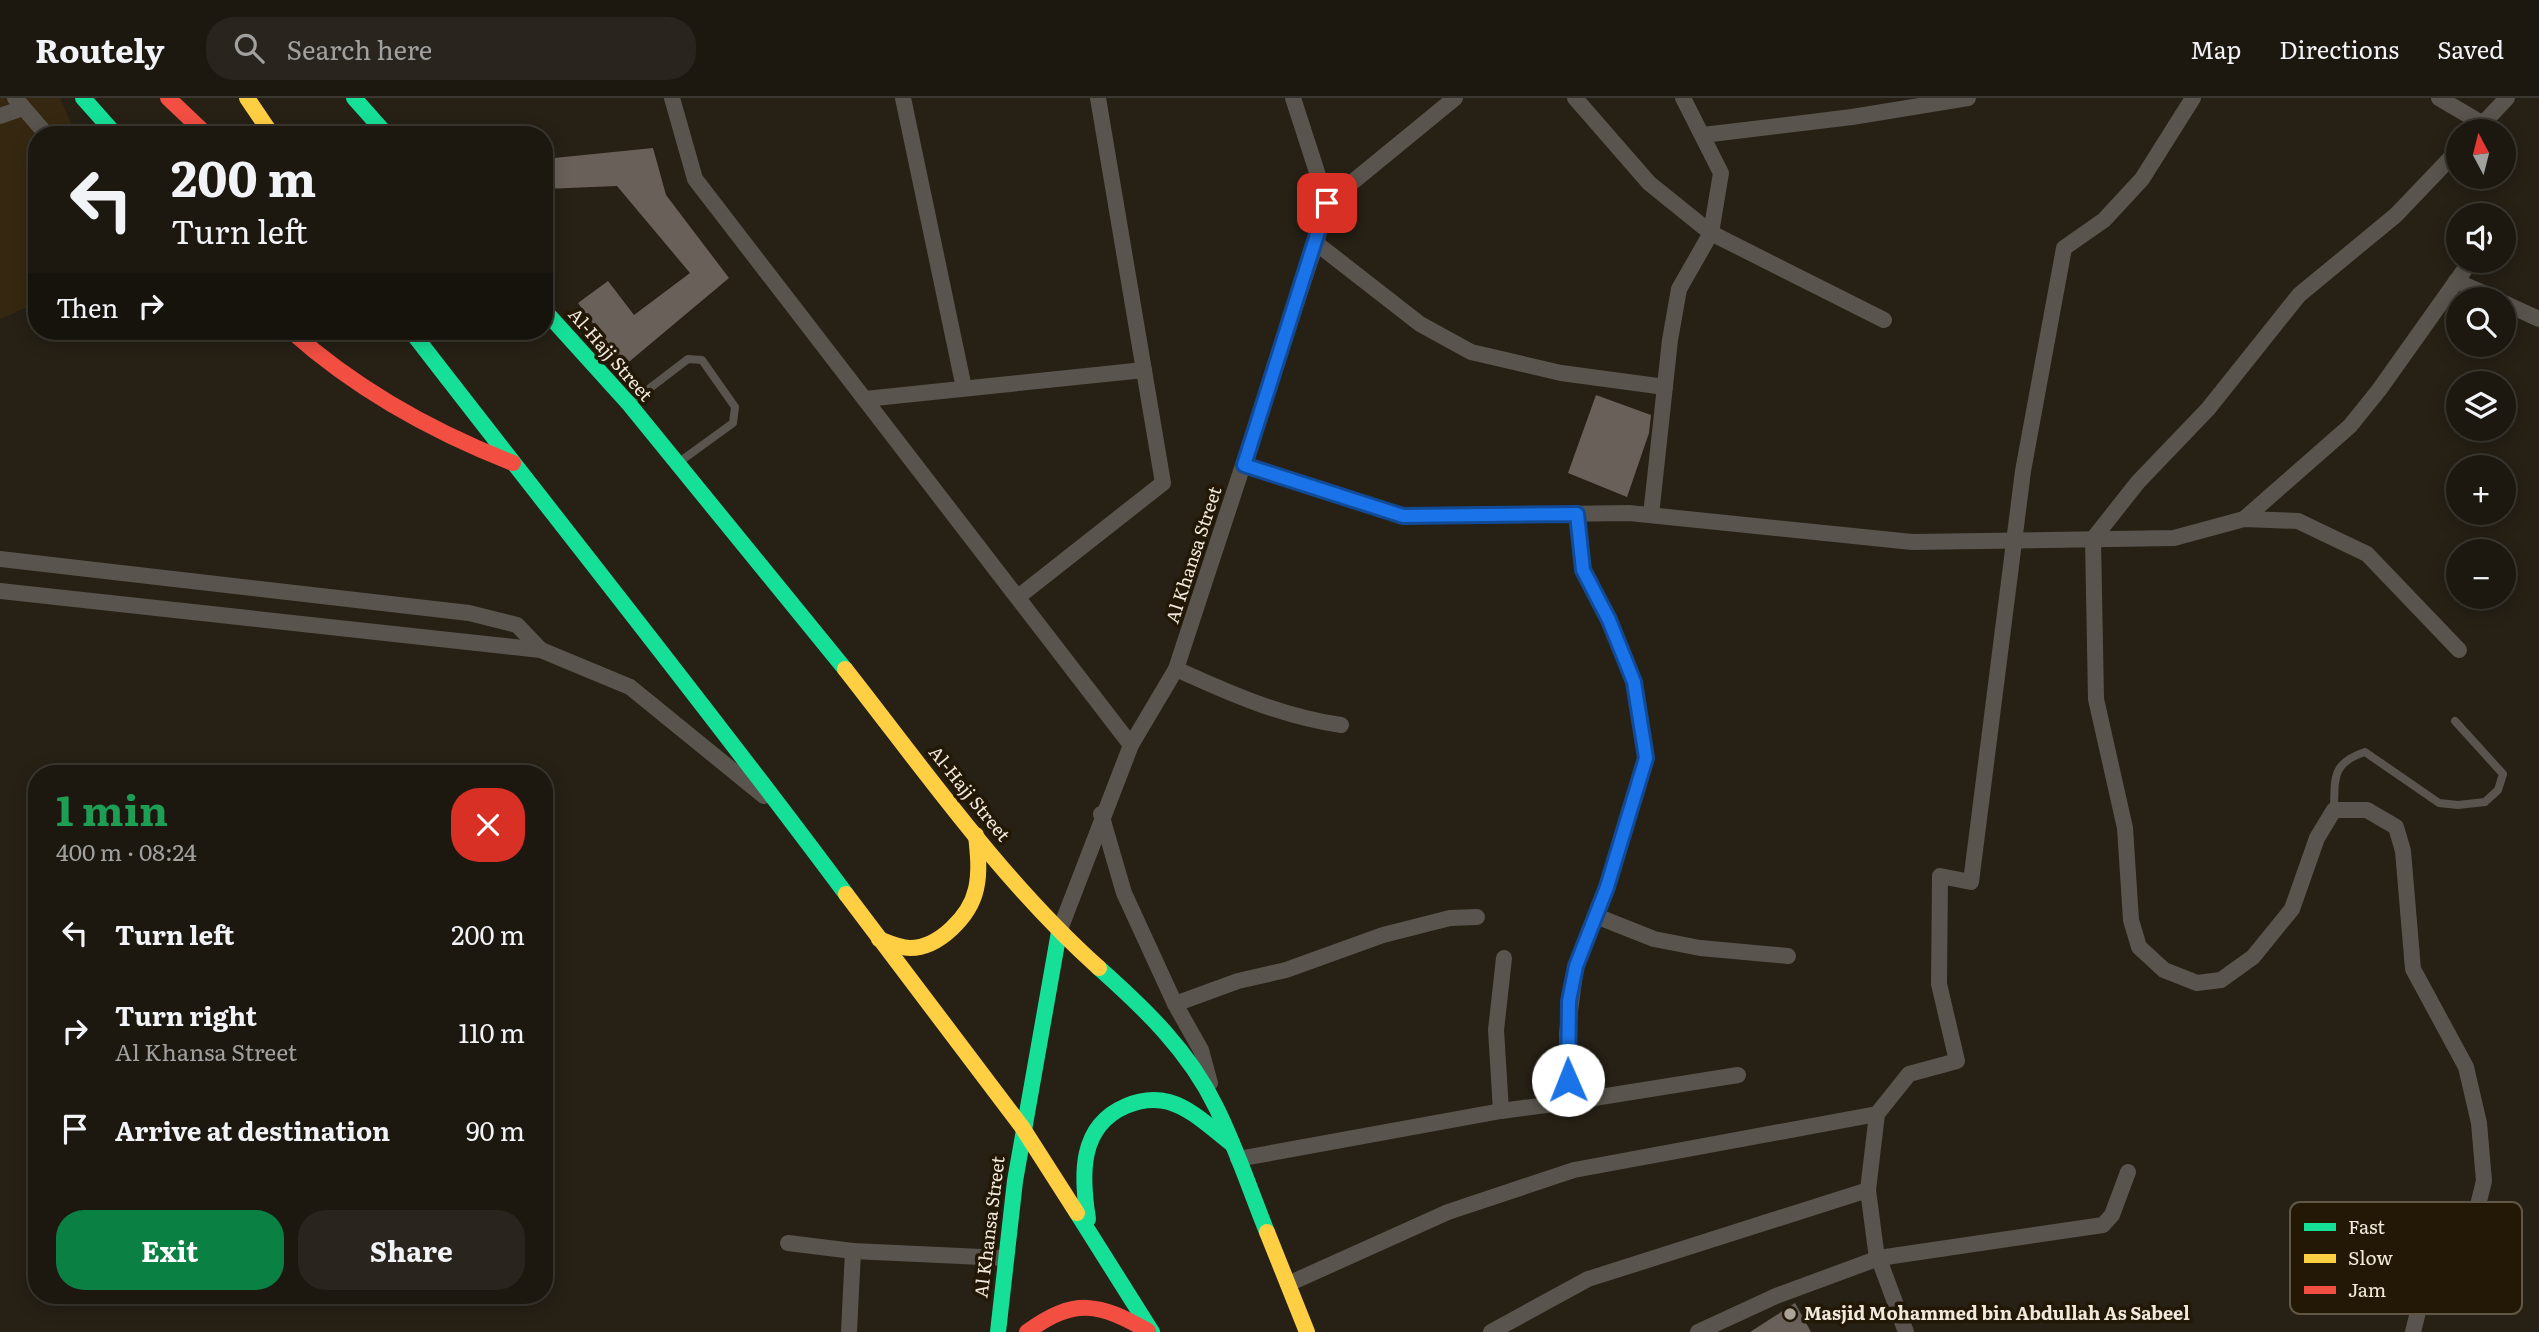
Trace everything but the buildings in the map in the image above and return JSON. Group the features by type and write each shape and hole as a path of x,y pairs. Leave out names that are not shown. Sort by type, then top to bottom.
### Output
{"main road":[{"path":"83,98 108,126"},
{"path":"168,98 198,126"},
{"path":"247,98 266,126"},
{"path":"354,98 379,126"},
{"name":"Al-Hajj Street","path":"553,320 629,404 800,612 976,835 1059,932 1149,1013 1183,1053 1216,1106 1307,1332"},
{"path":"302,340 329,363 392,407 451,439 513,463"},
{"path":"418,340 784,811 1022,1127 1090,1230 1151,1332"},
{"path":"879,939 912,948 937,940 958,925 970,909 977,891 980,868 976,835"},
{"name":"Al Khansa Street","path":"998,1332 1003,1258 1022,1127 1059,932"},
{"path":"1090,1230 1082,1170 1088,1139 1099,1123 1115,1111 1139,1100 1172,1102 1235,1152"},
{"path":"1027,1332 1056,1311 1080,1304 1111,1309 1151,1332"}],"street":[{"path":"672,98 695,179 1130,745"},
{"path":"903,98 964,388"},
{"path":"1018,597 1163,483 1098,98"},
{"path":"1293,98 1327,203 1455,98"},
{"path":"1575,98 1650,183 1711,233 1884,320"},
{"path":"1651,515 1679,289 1711,233 1721,173 1683,98"},
{"path":"1703,135 1852,117 1968,98"},
{"path":"1906,1332 1879,1258 1868,1190 1877,1114 1909,1074 1957,1061 1939,984 1940,876 1971,882 2023,471 2064,248 2104,220 2142,179 2193,98"},
{"path":"2439,98 2467,119"},
{"path":"2487,119 2507,98"},
{"path":"0,116 19,103 39,126"},
{"path":"2446,163 2396,215 2299,295 2208,409 2138,482 2093,539 2096,699 2125,828 2130,920 2139,947 2164,970 2197,983 2221,980 2253,957 2292,909 2317,838 2334,810 2367,810 2396,827 2403,851 2413,969 2466,1067 2479,1123 2484,1181 2479,1202"},
{"name":"Al Khansa Street","path":"1059,932 1101,814 1130,745 1176,669 1327,203"},
{"path":"1316,243 1420,324 1471,352 1561,373 1665,387"},
{"path":"2452,287 2461,275 2479,287"},
{"path":"2244,519 2350,426 2446,295"},
{"path":"2516,308 2539,319"},
{"path":"865,399 1144,370"},
{"path":"1244,465 1403,516 1651,515 1912,542 2174,538 2244,519 2298,521 2367,554 2459,650"},
{"path":"1569,1102 1569,1001 1576,966 1596,916 1646,758 1634,682 1609,620 1583,570 1577,514"},
{"path":"0,559 469,613 517,625 541,650"},
{"path":"0,591 541,650 630,687 727,770 784,811"},
{"path":"1176,669 1228,693 1309,720 1341,725"},
{"path":"1101,814 1124,893 1175,1004 1201,1050 1216,1106"},
{"path":"1596,916 1654,939 1700,948 1787,956"},
{"path":"1175,1004 1238,981 1286,970 1383,935 1450,918 1477,917"},
{"path":"1500,1111 1496,1030 1504,958"},
{"path":"1235,1152 1738,1075"},
{"path":"1288,1284 1448,1213 1574,1170 1877,1114"},
{"path":"1698,1332 1776,1296 1879,1258 2103,1225 2112,1216 2128,1172"},
{"path":"1491,1332 1588,1279 1868,1190"},
{"path":"788,1243 853,1251 1003,1258"},
{"path":"849,1332 853,1251"},
{"path":"2413,1332 2418,1314"}],"lane":[{"path":"629,404 688,359 702,360 735,407 736,416 733,423 677,464"},
{"path":"2334,810 2336,774 2347,758 2365,752 2439,803 2458,805 2485,802 2498,790 2502,774 2455,721"}],"shaded area":[{"path":"0,98 60,98 72,126 28,126 28,307 0,319"}],"traffic: fast":[{"path":"83,98 108,126"},
{"path":"354,98 379,126"},
{"path":"553,320 629,404 845,669"},
{"path":"418,340 685,682 846,894"},
{"path":"998,1332 1015,1181 1059,932"},
{"path":"1099,968 1165,1032 1193,1067 1230,1138 1267,1232"},
{"path":"1088,1219 1084,1186 1091,1139 1099,1126 1126,1106 1147,1100 1178,1105 1232,1144"},
{"path":"1077,1213 1152,1332"}],"traffic: slow":[{"path":"247,98 266,126"},
{"path":"845,669 997,862 1099,968"},
{"path":"879,939 902,947 921,947 952,929 973,899 978,862 976,835"},
{"path":"846,894 1022,1127 1077,1213"},
{"path":"1267,1232 1307,1332"}],"traffic: jam":[{"path":"168,98 198,126"},
{"path":"302,340 342,372 396,407 453,437 513,463"},
{"path":"1027,1332 1059,1313 1087,1308 1115,1314 1148,1331"}],"place":[{"name":"Masjid Mohammed bin Abdullah As Sabeel","path":"1790,1314"}],"route":[{"path":"1327,203 1309,267 1244,465 1403,516 1577,514 1583,570 1609,620 1634,682 1646,758 1607,887 1576,966 1569,1001 1568,1080"}]}
